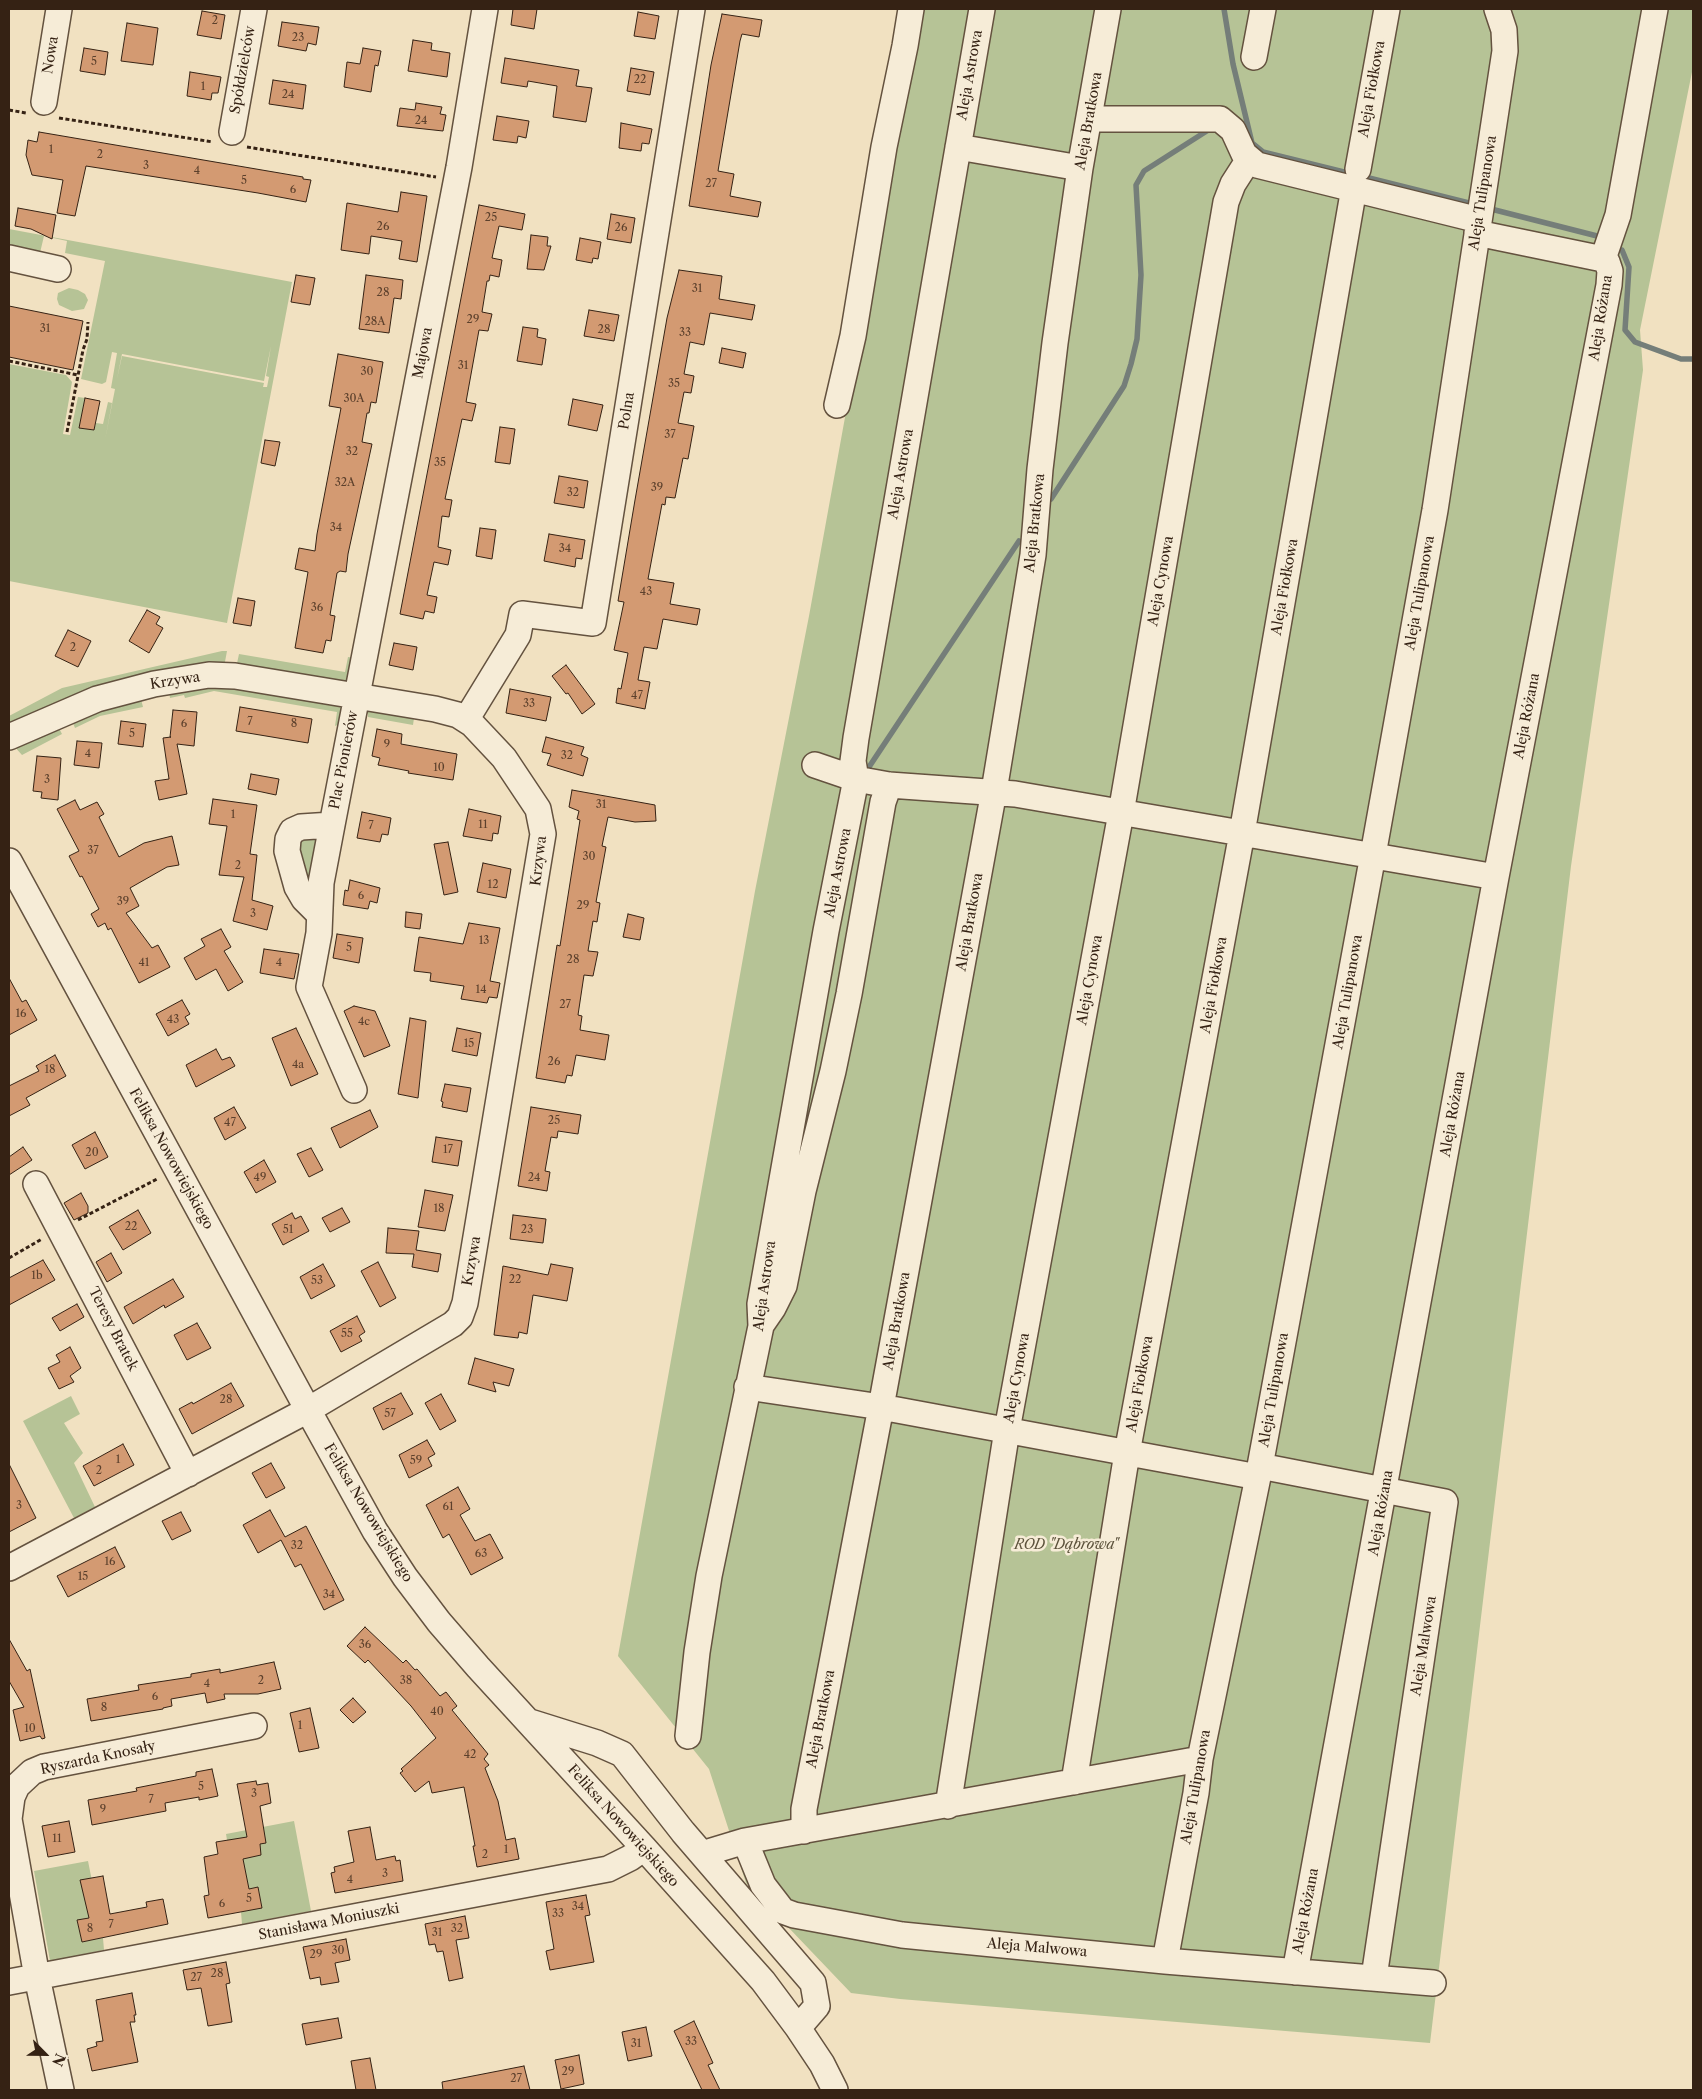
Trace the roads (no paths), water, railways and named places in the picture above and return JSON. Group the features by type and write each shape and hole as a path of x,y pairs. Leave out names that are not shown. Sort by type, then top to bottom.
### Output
{"street":[{"name":"Nowa","path":"43,111 59,9"},
{"name":"Spółdzielców","path":"231,141 254,9"},
{"name":"Majowa","path":"357,696 459,167 485,9"},
{"name":"Polna","path":"466,720 518,635 522,614 593,623 692,9"},
{"path":"837,405 853,336 884,147 911,9"},
{"name":"Aleja Astrowa","path":"688,1736 697,1652 709,1576 761,1326 760,1304 826,931 856,779 854,761 856,738 982,9"},
{"name":"Aleja Bratkowa","path":"804,1831 804,1810 881,1406 994,791 1033,555 1040,469 1054,343 1080,168 1108,9"},
{"path":"1254,57 1262,9"},
{"name":"Aleja Fiołkowa","path":"1074,1782 1127,1453 1242,833 1387,9"},
{"name":"Aleja Różana","path":"1603,259 1618,215 1655,9"},
{"name":"Aleja Tulipanowa","path":"1165,1961 1196,1793 1200,1759 1259,1472 1435,510 1505,51 1505,12"},
{"path":"1089,119 1220,119 1232,130 1238,145 1248,159"},
{"path":"958,147 1080,168"},
{"name":"Aleja Różana","path":"1248,159 1257,165 1356,178 1478,226 1603,259 1607,262 1610,271 1496,877 1295,1972"},
{"name":"Aleja Cynowa","path":"948,1806 1007,1430 1121,813 1226,202 1233,184 1248,159"},
{"path":"9,258 58,269"},
{"name":"Krzywa","path":"9,737 97,699 154,684 209,675 235,676 435,709 466,720 487,739 520,780 538,809 543,834 465,1303 460,1317 453,1324 308,1410"},
{"name":"Plac Pionierów","path":"354,1090 308,987 318,933 321,884 357,696"},
{"path":"815,766 856,779 889,785 994,791 1496,877"},
{"path":"761,1326 784,1286 803,1191 835,1062 864,916 883,802 889,785"},
{"name":"Plac Pionierów","path":"319,914 304,899 297,887 288,850 288,839 292,830 301,827 332,825"},
{"name":"Feliksa Nowowiejskiego","path":"9,861 308,1410 375,1531 404,1577 439,1622 763,1981 822,2064 835,2090"},
{"name":"Teresy Bratek","path":"36,1184 188,1474"},
{"name":"Aleja Malwowa","path":"747,1387 881,1406 1127,1453 1385,1490 1445,1502 1374,1977"},
{"path":"9,1568 308,1410"},
{"path":"529,1722 597,1743 622,1754 702,1854 813,1983 817,2006 798,2028"},
{"name":"Ryszarda Knosały","path":"61,2090 37,1977 9,1820 12,1797 17,1786 32,1772 44,1767 254,1726"},
{"path":"702,1854 739,1843 1200,1759"},
{"name":"Aleja Malwowa","path":"739,1843 763,1886 783,1911 794,1915 902,1936 1165,1961 1432,1983"},
{"name":"Stanisława Moniuszki","path":"9,1982 608,1869 630,1858 644,1848"}],"waterway":[{"path":"1224,9 1233,64 1252,143 1263,152 1352,174"},
{"path":"1051,499 1124,386 1131,364 1137,339 1141,275 1136,185 1144,171 1213,127"},
{"path":"1361,176 1473,204"},
{"path":"1491,209 1605,238"},
{"path":"1622,250 1629,267 1625,330 1635,342 1681,359 1693,359"},
{"path":"867,770 1019,541"}],"park label":[{"name":"ROD \"Dąbrowa\"","path":"1066,1545"}]}
